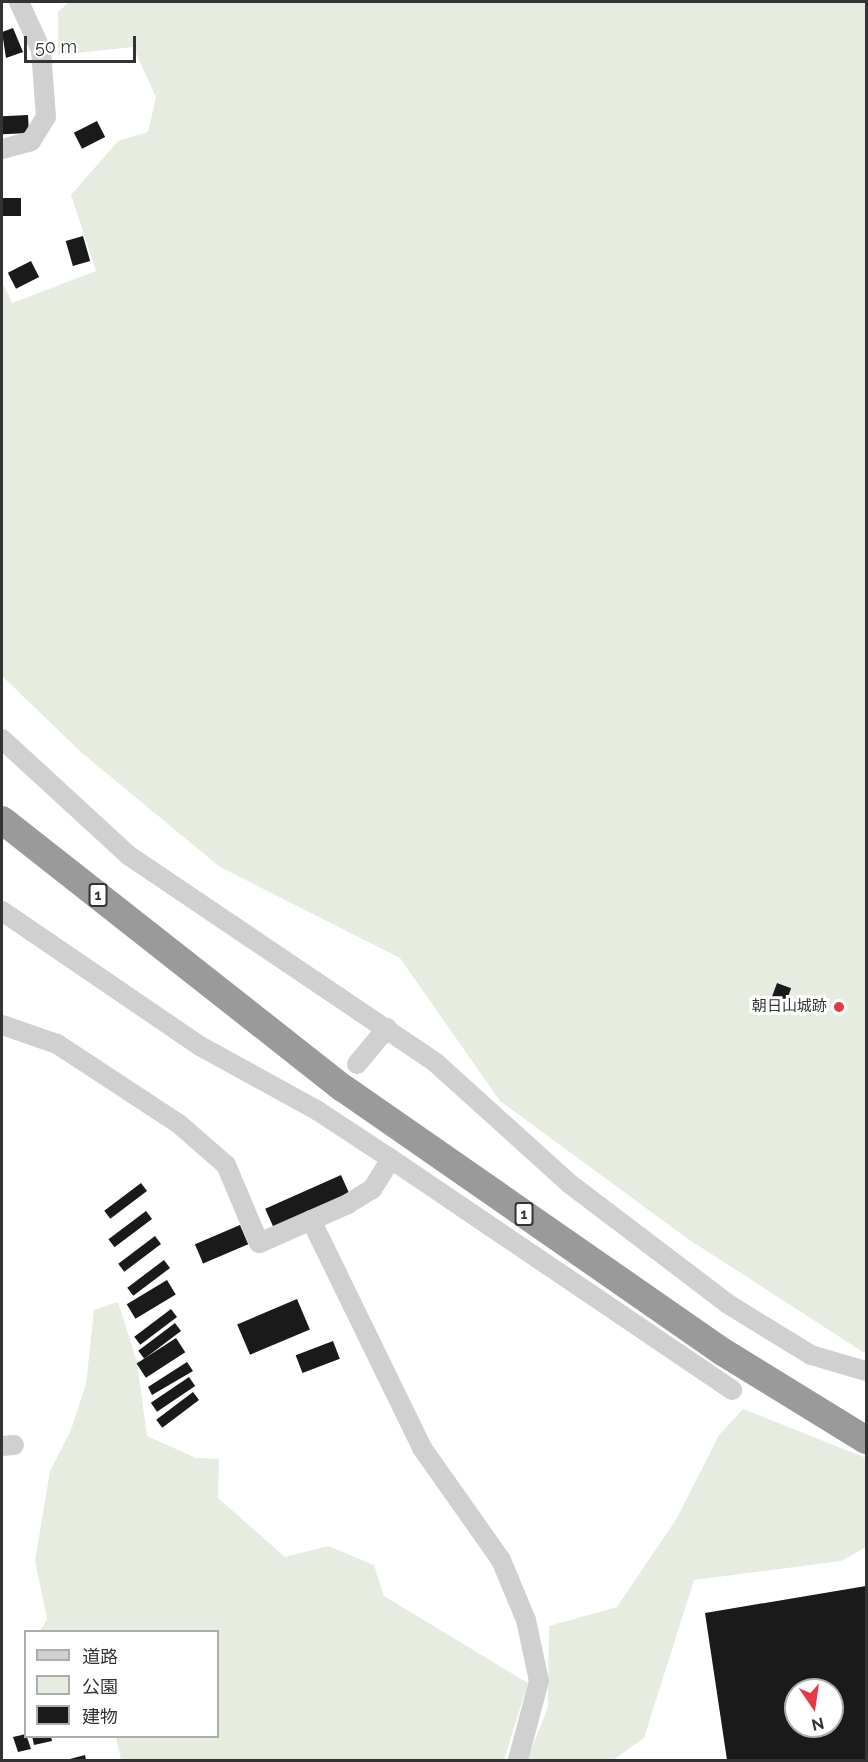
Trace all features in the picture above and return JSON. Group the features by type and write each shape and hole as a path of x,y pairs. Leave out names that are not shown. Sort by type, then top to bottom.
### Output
{"highway":[{"path":"2,800 360,1078 866,1433"},
{"name":"1","path":"2,820 344,1088 636,1293 798,1402 866,1433"},
{"path":"2,842 194,970"}],"street":[{"path":"2,149 31,141 46,117 41,50 19,2"},
{"path":"2,738 128,855 436,1063 570,1184 728,1304 811,1355 867,1371"},
{"path":"2,911 200,1046 318,1111 732,1390"},
{"path":"2,1025 57,1044 179,1124 226,1165 259,1243 372,1189 390,1159"},
{"path":"357,1064 387,1028"},
{"path":"318,1111 333,1093"},
{"path":"311,1220 422,1448 501,1560 526,1620 539,1682 518,1761"}],"green space":[{"path":"69,2 866,2 866,1354 688,1239 500,1101 400,958 220,867 82,753 2,676 2,282 12,303 96,271 71,195 118,141 148,132 156,97 133,47 58,55 58,12"},
{"path":"118,1302 137,1362 147,1436 196,1458 219,1459 218,1498 285,1557 328,1546 374,1565 384,1596 528,1683 504,1760 121,1760 116,1738 219,1738 219,1630 41,1630 47,1619 35,1561 50,1471 71,1430 86,1384 94,1310"},
{"path":"743,1409 866,1458 866,1547 841,1561 694,1580 644,1738 613,1760 527,1760 548,1707 549,1626 617,1607 677,1518 719,1435"}],"building":[{"path":"13,28 23,52 6,58 2,32"},
{"path":"28,115 29,133 3,134 2,116"},
{"path":"97,121 105,137 82,149 74,133"},
{"path":"2,198 21,198 21,216 2,216"},
{"path":"83,236 90,261 73,266 66,241"},
{"path":"31,261 39,277 16,289 8,273"},
{"path":"777,983 791,988 783,1011 769,1006"},
{"path":"341,1175 350,1195 274,1229 265,1209"},
{"path":"141,1183 147,1191 110,1219 104,1211"},
{"path":"146,1211 152,1219 114,1247 108,1239"},
{"path":"240,1225 248,1244 203,1263 195,1244"},
{"path":"155,1236 161,1244 124,1272 118,1264"},
{"path":"164,1260 170,1268 133,1296 127,1288"},
{"path":"167,1280 176,1295 135,1319 127,1304"},
{"path":"297,1299 310,1329 250,1355 237,1324"},
{"path":"171,1309 177,1317 140,1345 134,1337"},
{"path":"175,1323 181,1331 144,1359 138,1351"},
{"path":"176,1338 185,1352 146,1378 137,1364"},
{"path":"333,1341 340,1359 302,1373 296,1355"},
{"path":"187,1362 193,1371 152,1395 148,1387"},
{"path":"189,1377 195,1386 157,1412 151,1403"},
{"path":"193,1392 199,1400 162,1428 156,1420"},
{"path":"866,1586 866,1760 727,1760 705,1613"},
{"path":"24,1734 31,1749 18,1752 13,1737"},
{"path":"32,1738 51,1738 52,1741 34,1745"},
{"path":"85,1755 86,1760 66,1760"}],"place":[{"name":"朝日山城跡","path":"839,1007"}]}
